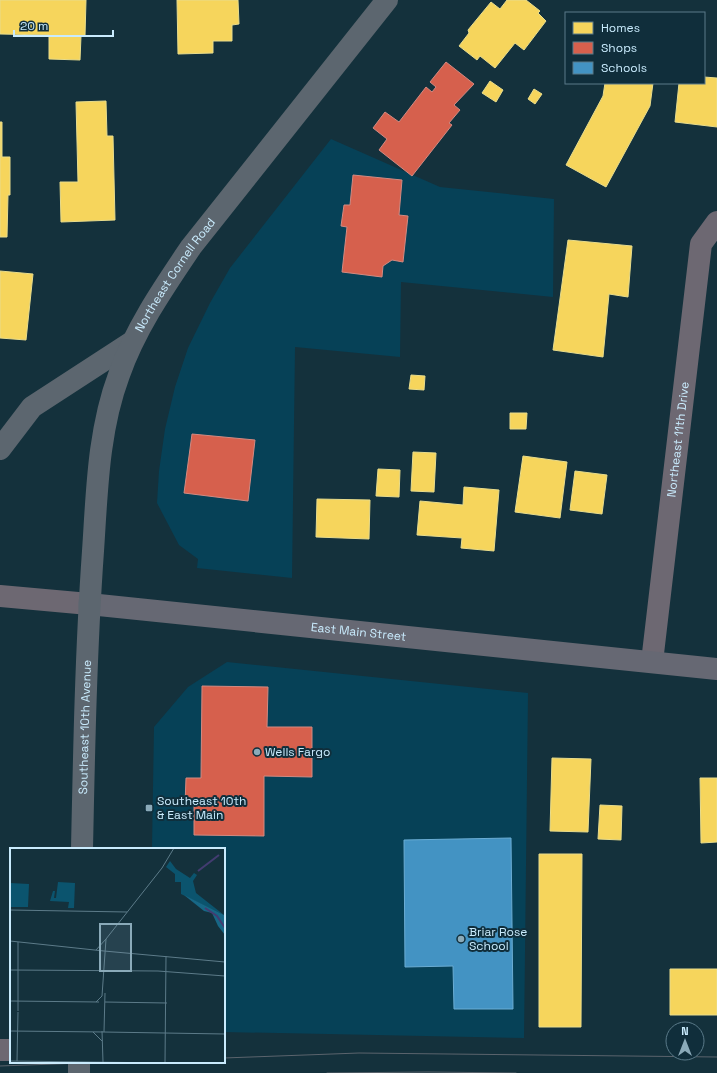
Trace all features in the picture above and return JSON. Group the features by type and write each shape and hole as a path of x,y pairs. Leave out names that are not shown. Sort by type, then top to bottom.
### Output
{"highway":[{"name":"Northeast Cornell Road","path":"89,604 97,486 101,452 116,382 132,342 164,287 191,247 387,0"},
{"path":"0,449 32,407 132,342"},
{"name":"Southeast 10th Avenue","path":"82,848 89,604"}],"main road":[{"name":"East Main Street","path":"89,604 717,669"}],"street":[{"name":"Northeast 11th Drive","path":"652,662 701,244 717,222"},
{"name":"East Main Street","path":"0,596 89,604"}],"shaded area":[{"path":"331,139 440,187 554,199 553,297 401,282 400,357 295,347 292,578 197,568 198,559 179,545 157,503 159,471 165,429 175,387 188,348 210,303 230,268"},
{"path":"227,662 528,693 524,1038 225,1032 225,848 152,848 154,727 188,687"}],"building: Homes":[{"path":"0,0 86,0 85,36 81,36 80,60 49,59 49,35 0,34"},
{"path":"177,0 238,0 239,24 232,25 232,41 213,41 213,53 178,54"},
{"path":"507,0 526,0 540,11 538,13 546,21 524,50 515,43 495,68 480,56 477,60 459,46 469,33 468,30 491,2 500,9"},
{"path":"705,77 717,78 717,127 675,122 679,84 705,84"},
{"path":"490,81 503,90 496,102 482,93"},
{"path":"605,84 653,84 650,106 606,187 566,165 603,96"},
{"path":"534,89 542,94 535,104 528,99"},
{"path":"106,101 107,136 113,136 115,220 61,222 60,182 78,182 76,102"},
{"path":"0,122 2,122 2,157 10,157 10,195 8,195 7,237 0,237"},
{"path":"568,240 632,246 628,297 609,294 603,357 553,350"},
{"path":"0,271 33,274 26,340 0,338"},
{"path":"411,375 425,376 424,390 409,389"},
{"path":"510,413 527,413 526,429 510,429"},
{"path":"413,452 436,453 434,492 411,491"},
{"path":"523,456 567,462 560,518 515,512"},
{"path":"378,469 400,470 399,497 376,496"},
{"path":"575,471 607,475 602,514 570,510"},
{"path":"464,487 499,490 494,551 461,548 462,538 417,535 420,501 463,505"},
{"path":"317,499 370,500 369,539 316,537"},
{"path":"552,758 591,759 588,832 550,831"},
{"path":"700,778 717,778 717,842 701,843"},
{"path":"600,805 622,806 621,840 598,839"},
{"path":"539,854 582,854 581,1027 539,1027"},
{"path":"670,969 717,969 717,1015 670,1015"}],"building: Shops":[{"path":"446,62 474,84 454,105 460,110 449,123 452,125 412,176 379,150 387,139 373,128 385,112 399,122 426,87 432,92 436,87 430,82"},
{"path":"353,175 402,180 399,215 408,216 403,262 392,260 383,266 382,277 342,272 347,227 341,226 344,205 350,205"},
{"path":"192,434 255,440 248,501 184,493"},
{"name":"Wells Fargo","path":"202,686 268,687 267,727 312,727 312,777 264,776 264,836 194,835 194,805 185,805 186,778 201,778"}],"building: Schools":[{"path":"511,838 513,1009 454,1009 453,966 405,967 404,840"}],"tram line":[{"path":"225,1058 359,1053 717,1057"},
{"path":"0,1066 83,1063"},
{"path":"327,1073 516,1073"}],"place":[{"name":"Wells Fargo","path":"257,752"},
{"name":"Southeast 10th & East Main","path":"149,808"},
{"name":"Briar Rose School","path":"461,939"}]}
